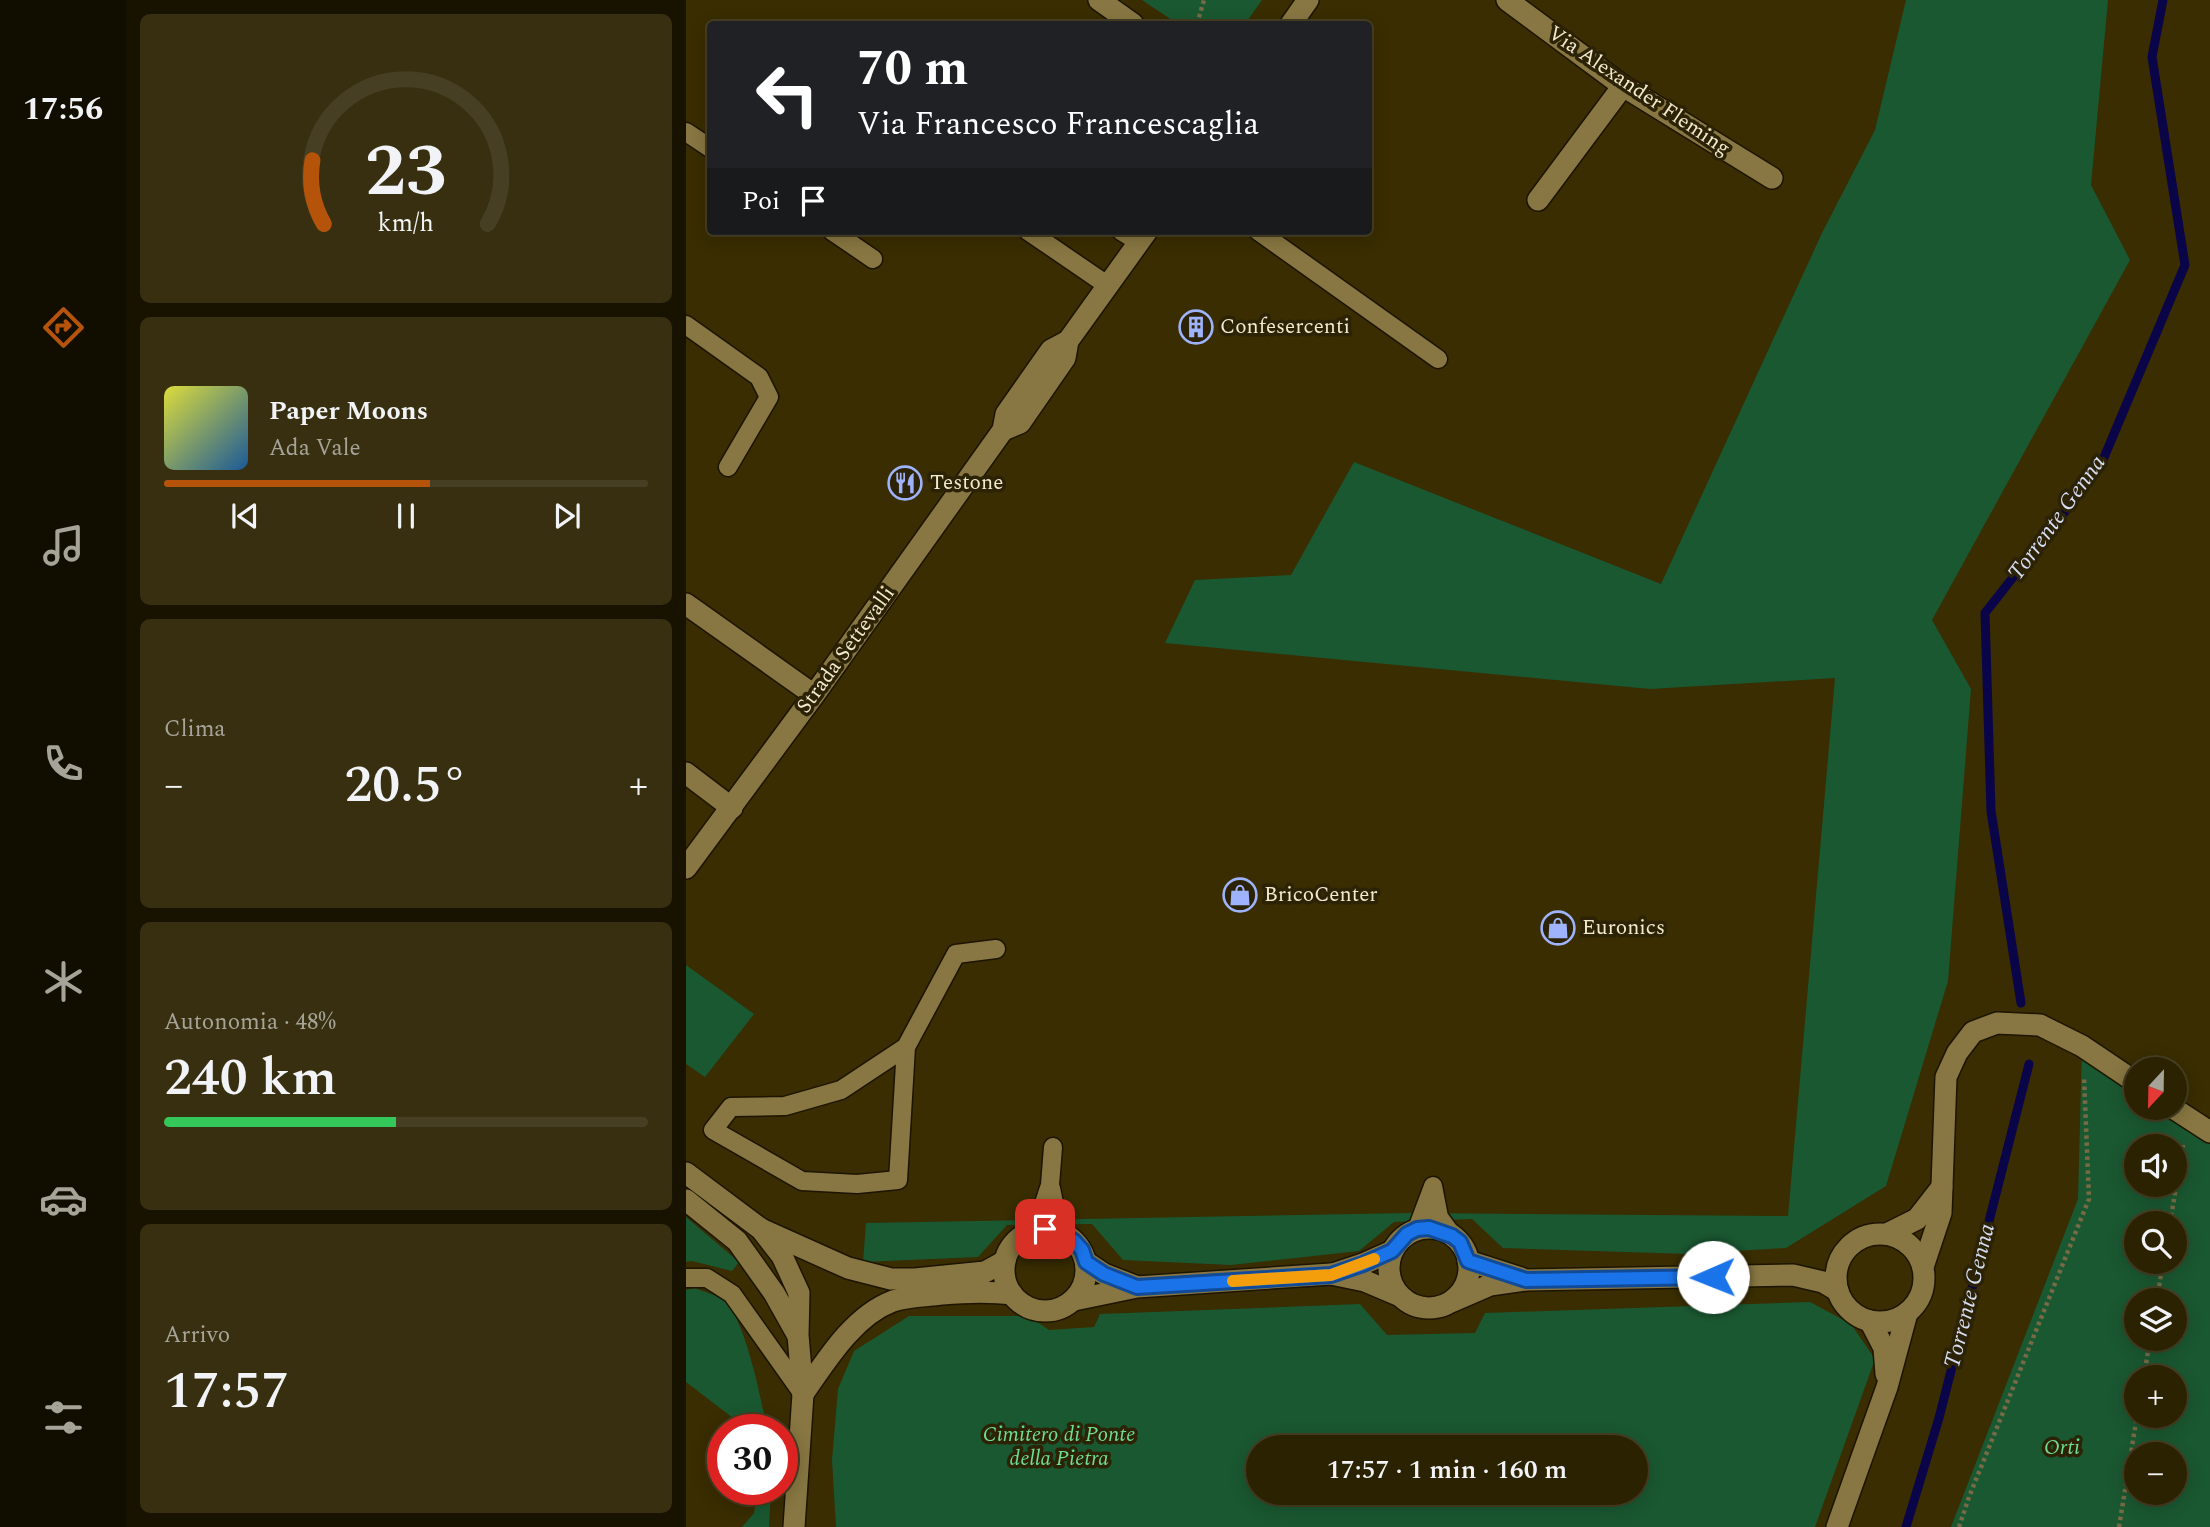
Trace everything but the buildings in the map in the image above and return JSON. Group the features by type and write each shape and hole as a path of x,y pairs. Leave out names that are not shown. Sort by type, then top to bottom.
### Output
{"street":[{"path":"1099,0 1129,21"},
{"path":"1293,21 1308,0"},
{"name":"Via Alexander Fleming","path":"1507,0 1623,86 1772,178"},
{"path":"1538,200 1623,86"},
{"name":"Strada Settevalli","path":"686,868 814,695 1003,430 1006,414 1051,350 1068,341 1107,285 1136,235"},
{"path":"686,604 814,695"},
{"path":"686,773 732,808"},
{"path":"1793,1275 1822,1282 1838,1291 1850,1310 1870,1321 1896,1319 1916,1304 1922,1292 1923,1267 1941,1213 1947,1077 1958,1053 1973,1032 1997,1023 2039,1025 2082,1046 2124,1074"},
{"path":"2188,1118 2210,1132"},
{"path":"686,1173 761,1229 848,1268 891,1279 915,1279 985,1272 1005,1261"},
{"path":"1888,1234 1917,1219 1942,1187"},
{"path":"686,1200 737,1241 774,1293 798,1335"},
{"path":"1331,1275 1392,1251 1407,1234 1417,1229 1429,1228 1452,1236 1460,1242 1468,1261 1466,1283 1453,1301"},
{"path":"761,1229 782,1256 799,1293 798,1335 803,1394 794,1527"},
{"path":"1035,1230 1055,1230 1064,1234 1082,1250 1086,1262 1082,1289 1074,1300 1065,1306 1042,1311 1020,1303 1012,1294 1004,1273 1005,1261 1016,1241 1035,1230"},
{"path":"1838,1291 1837,1267 1850,1245 1861,1237 1888,1234 1900,1238 1910,1245 1923,1267"},
{"path":"1392,1251 1388,1274 1398,1295"},
{"path":"1074,1300 1137,1287 1331,1275 1365,1281 1398,1295 1418,1308 1442,1307 1490,1285 1526,1280 1793,1275 1822,1267 1842,1256"},
{"path":"1468,1261 1526,1280"},
{"path":"1086,1262 1104,1274 1137,1287"},
{"path":"803,1394 830,1355 859,1323 877,1309 894,1301 915,1297 986,1291 1012,1294"},
{"path":"1837,1527 1887,1387 1907,1313"},
{"path":"1870,1321 1884,1348 1887,1387"}],"lane":[{"path":"686,132 707,146"},
{"path":"838,235 873,258"},
{"path":"1034,235 1107,285"},
{"path":"1264,235 1438,359"},
{"path":"686,325 759,377 769,397 728,467"},
{"path":"906,1047 841,1090 785,1106 731,1107 713,1130 802,1181 858,1184 898,1180 906,1047 956,954 996,949"},
{"path":"1035,1230 1050,1185 1053,1147"},
{"path":"1050,1185 1064,1234"},
{"path":"1417,1229 1433,1186 1439,1217 1452,1236"},
{"path":"686,1278 707,1278 732,1294 803,1394"}],"path":[{"path":"1198,21 1204,0"},
{"path":"1959,1527 2089,1199 2082,1046"},
{"path":"2171,1211 2179,1120"},
{"path":"2119,1527 2135,1428"}],"green space":[{"path":"1142,0 1262,0 1247,21 1174,21"},
{"path":"1906,0 2108,0 2091,185 2130,260 1932,620 1971,689 1948,981 1886,1186 1786,1248 1688,1254 1503,1248 1472,1219 1394,1222 1359,1251 1231,1265 1123,1260 1092,1224 1007,1225 978,1257 863,1262 866,1223 1412,1213 1788,1216 1835,678 1650,689 1165,643 1195,580 1291,575 1354,462 1661,584 1822,233 1875,130"},
{"path":"686,965 754,1014 705,1077 686,1064"},
{"name":"Orti","path":"2082,1046 2124,1073 2124,1120 2188,1120 2188,1116 2210,1130 2210,1527 1951,1527 2078,1199"},
{"path":"686,1217 739,1262 732,1271 692,1261 686,1262"},
{"path":"695,1288 722,1299 732,1311 746,1342 764,1414 728,1414 686,1382 686,1290"},
{"name":"Cimitero di Ponte della Pietra","path":"1810,1302 1851,1324 1875,1359 1815,1527 836,1527 832,1460 838,1389 854,1351 909,1316 1028,1316 1049,1330 1094,1327 1100,1314 1360,1304 1387,1335 1475,1333 1485,1313"},
{"path":"755,1505 770,1505 769,1527 742,1527 754,1513"}],"waterway":[{"name":"Torrente Genna","path":"2021,1003 1991,811 1985,613 2100,467 2185,265 2152,57 2163,0"},
{"name":"Torrente Genna","path":"1906,1527 1939,1418 2029,1064"}],"slow traffic":[{"path":"1233,1281 1331,1275 1374,1259"}],"place":[{"name":"Confesercenti","path":"1196,327"},
{"name":"Testone","path":"905,483"},
{"name":"BricoCenter","path":"1240,895"},
{"name":"Euronics","path":"1558,928"}],"route":[{"path":"1045,1229 1055,1230 1074,1241 1082,1250 1086,1262 1104,1274 1137,1287 1331,1275 1392,1251 1398,1241 1407,1234 1417,1229 1429,1228 1441,1230 1460,1242 1468,1261 1526,1280 1713,1277"}]}
